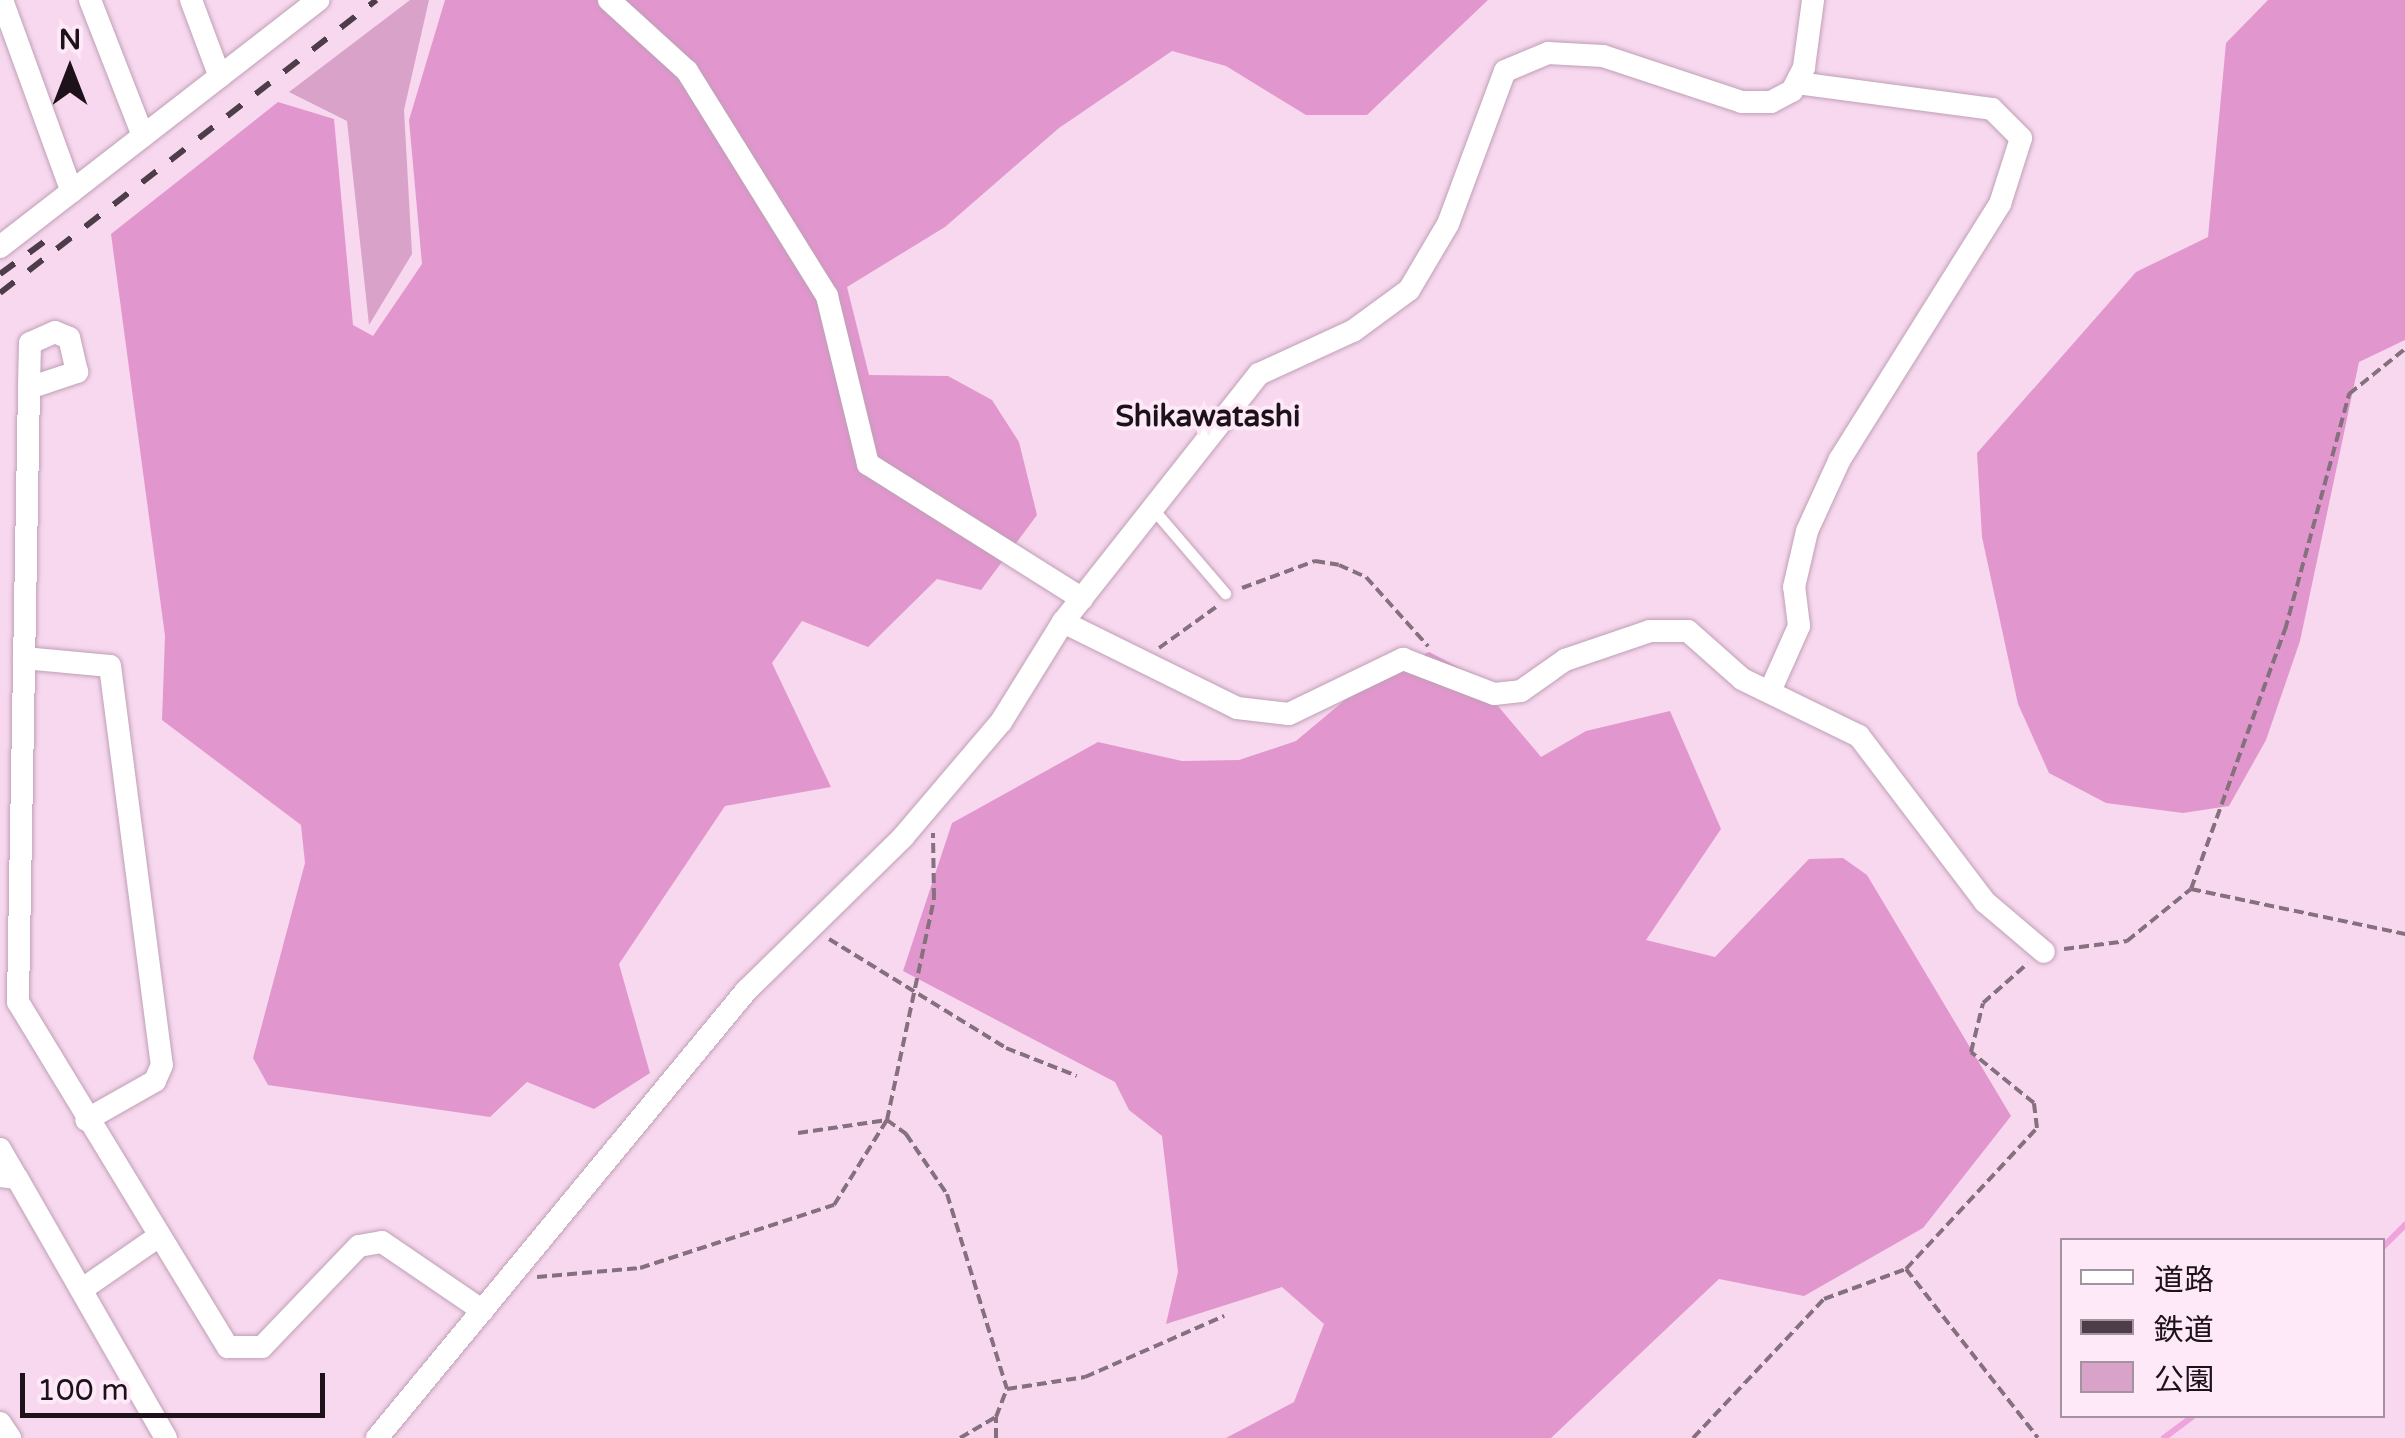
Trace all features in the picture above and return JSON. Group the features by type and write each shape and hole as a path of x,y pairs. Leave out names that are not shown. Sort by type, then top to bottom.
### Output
{"street":[{"path":"2,0 72,192"},
{"path":"90,0 143,136"},
{"path":"192,0 220,77"},
{"path":"609,0 687,71 827,296 868,464 1082,599"},
{"path":"377,1438 513,1275 615,1142 931,804 1001,722 1063,622 1273,362 1353,331 1409,290 1448,224 1505,71 1548,53 1603,56 1742,102 1783,99 1797,83 1813,0"},
{"path":"0,247 220,77 306,4"},
{"path":"1770,689 1799,626 1794,587 1807,531 1840,459 2000,204 2020,138 1992,110 1797,83"},
{"path":"28,388 18,1002 86,1120 228,1348 242,1352 262,1348 359,1246 382,1242 483,1311"},
{"path":"1063,622 1146,656 1237,708 1289,714 1398,662 1434,664 1494,694 1521,692 1565,660 1668,629 1688,631 1742,679 1770,689 1860,736 1985,902 2044,952"},
{"path":"24,658 110,666 162,1065 155,1081 86,1120"},
{"path":"0,1149 9,1177 84,1288 166,1438"},
{"path":"84,1288 158,1236"},
{"path":"0,1422 10,1438"}],"lane":[{"path":"1153,508 1225,593"}],"path":[{"path":"1692,1438 1824,1299 1906,1269 2037,1128 2034,1104 1971,1052 1972,1024 1992,989 2044,952 2127,941 2191,889 2284,630 2349,394 2405,349"},
{"path":"1146,656 1225,593 1315,561 1339,565 1366,577 1426,642 1398,662"},
{"path":"513,1275 640,1268 809,1220 834,1205 888,1120 912,989 934,898 931,804"},
{"path":"2191,889 2405,934"},
{"path":"818,922 845,953 912,989 1006,1048 1078,1076"},
{"path":"798,1133 888,1120"},
{"path":"888,1120 947,1194 1007,1389 996,1417 996,1438"},
{"path":"1906,1269 2038,1438"},
{"path":"1007,1389 1085,1377 1224,1316"},
{"path":"960,1438 996,1417"}],"green space":[{"path":"410,0 429,0 404,110 412,254 369,325 347,121 289,92"}],"shaded area":[{"path":"445,0 1488,0 1367,115 1306,115 1226,66 1172,51 1059,128 945,227 847,287 869,375 948,376 992,400 1019,442 1037,515 981,590 937,579 868,647 802,621 772,663 831,787 725,806 619,964 650,1073 594,1109 527,1082 490,1117 268,1085 253,1058 305,863 301,825 162,720 165,636 111,234 278,102 334,119 353,325 373,336 422,264 409,120"},
{"path":"2268,0 2405,0 2405,340 2359,362 2300,641 2266,740 2229,806 2183,813 2106,803 2049,773 2018,704 1982,537 1977,453 2136,272 2208,237 2226,43"},
{"path":"1429,652 1471,674 1541,757 1586,731 1670,711 1721,829 1646,940 1715,957 1809,859 1843,858 1867,875 2011,1116 1923,1228 1804,1296 1719,1279 1551,1438 1226,1438 1294,1402 1324,1324 1282,1287 1166,1324 1178,1272 1162,1136 1129,1110 1115,1082 903,971 952,823 1098,742 1182,761 1239,760 1296,741 1365,683"}],"waterway":[{"path":"2385,1245 2405,1225"},
{"path":"2164,1438 2190,1418"}],"railway":[{"path":"0,293 376,0"},
{"path":"0,274 56,233"}],"district":[{"name":"Shikawatashi","path":"1208,417"}]}
